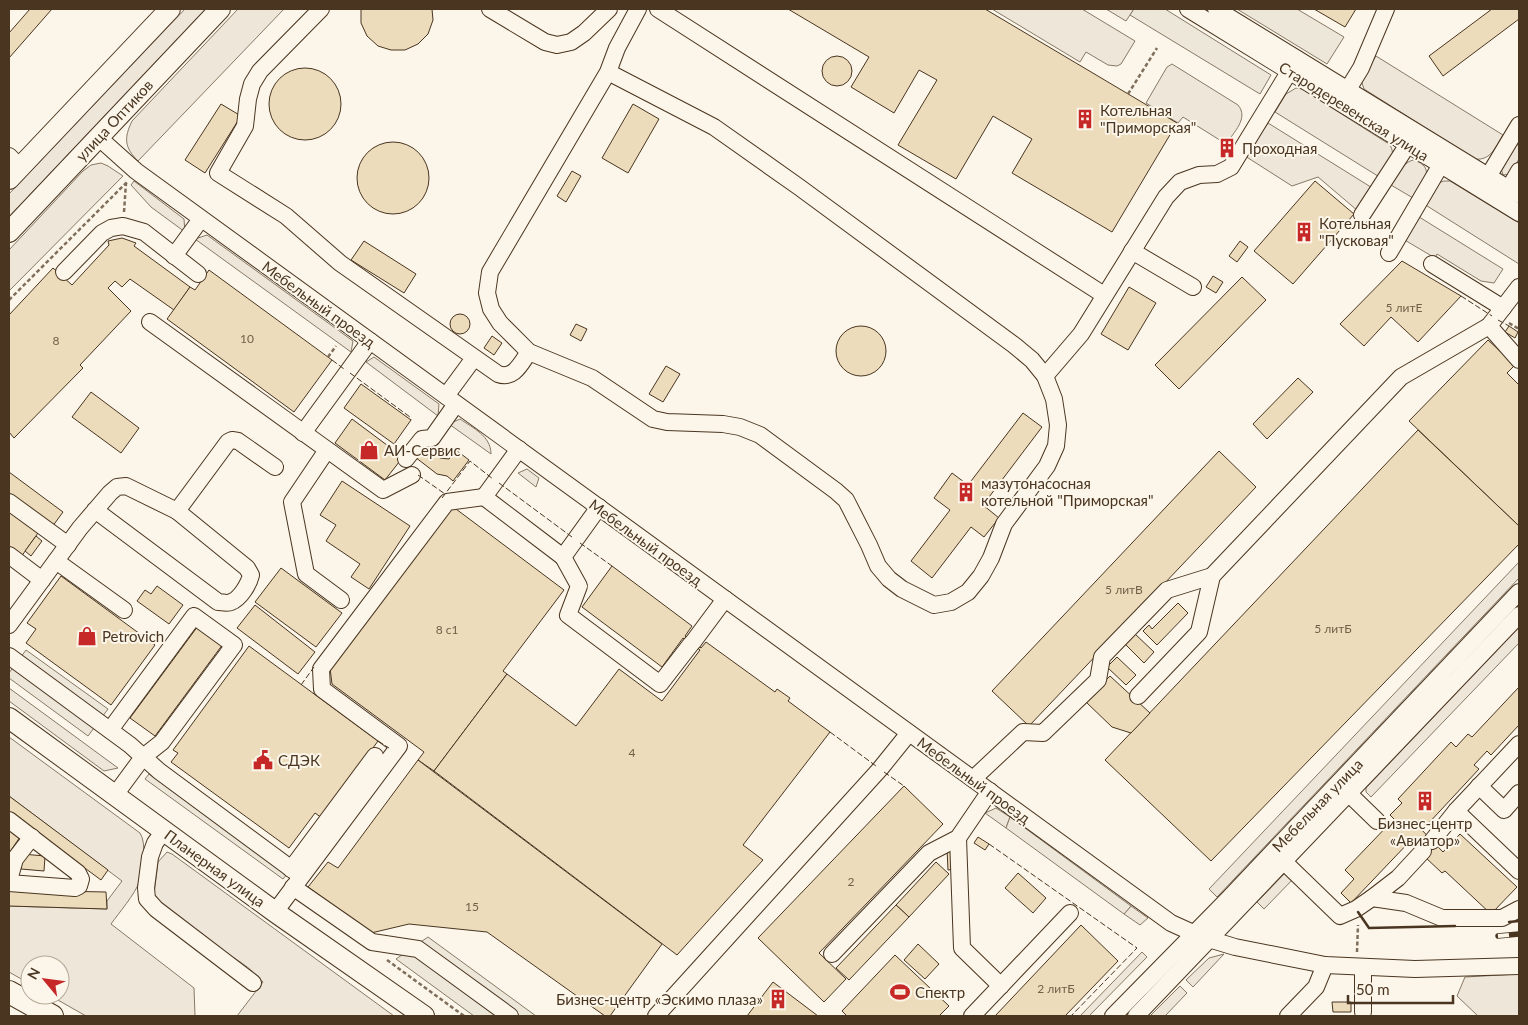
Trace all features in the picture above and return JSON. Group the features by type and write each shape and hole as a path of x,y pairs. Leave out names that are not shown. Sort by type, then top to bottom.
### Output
{"highway":[{"path":"9,992 52,1016"}],"main road":[{"path":"13,167 170,9"},
{"name":"улица Оптиков","path":"9,232 220,9"},
{"name":"Планерная улица","path":"9,718 275,912 424,1016"}],"street":[{"path":"321,9 260,71 252,84 245,126 218,172 286,216 340,263 498,374 504,376 512,374 518,369 529,352"},
{"path":"490,9 544,42 557,46 571,42 584,34 609,9"},
{"path":"608,72 722,133 806,192 1014,345 1032,360 1044,376 1054,399 1058,424 1056,446 1047,466 1004,524 982,576 968,592 951,602 934,605 902,589 889,579 878,566 846,500 760,434 740,427 723,424 667,422 653,419 592,378 529,352 500,323 491,309 487,293 490,272 608,72 617,48 638,9"},
{"path":"658,9 1104,295"},
{"name":"Стародеревенская улица","path":"1188,9 1293,65 1484,182 1510,195 1519,213"},
{"name":"Стародеревенская улица","path":"1216,9 1293,65"},
{"path":"1344,96 1361,68 1386,9"},
{"path":"1044,376 1081,334 1166,197 1180,182 1199,175 1217,174 1231,166 1293,65"},
{"path":"1484,182 1519,125"},
{"name":"Мебельный проезд","path":"98,137 136,171 201,219 1171,923 1202,937 1235,947 1325,965 1366,964 1415,969 1519,966"},
{"path":"1362,215 1412,138"},
{"path":"1389,253 1445,158"},
{"path":"1510,195 1519,172"},
{"path":"174,256 201,219"},
{"path":"64,272 102,233 111,228 123,226 144,232 198,274"},
{"path":"1132,251 1193,288"},
{"path":"1432,264 1505,315"},
{"path":"974,779 1024,732 1043,733 1098,680 1102,657 1167,590 1212,576 1401,378 1505,315 1519,287"},
{"path":"150,322 383,490 412,475"},
{"path":"1489,326 1519,360"},
{"path":"303,433 370,341"},
{"path":"406,459 422,439 432,438 474,358"},
{"path":"177,511 228,442 238,441 275,467"},
{"path":"484,497 519,449"},
{"path":"327,450 292,502 306,574 341,600"},
{"path":"11,617 42,580 95,510 110,492 126,486 177,511 247,568 251,575 249,582 232,602 218,602 95,510"},
{"path":"295,877 399,746 322,689 321,669 447,502 484,497 563,557 579,586 568,615 660,684 725,599"},
{"path":"9,502 68,545"},
{"path":"563,557 599,507"},
{"path":"9,556 42,580"},
{"path":"56,561 124,610"},
{"path":"1138,696 1199,632 1212,576"},
{"name":"Мебельная улица","path":"1344,789 1519,592"},
{"name":"Мебельная улица","path":"1136,1016 1202,937 1344,789 1519,615"},
{"path":"110,730 194,616 234,645 162,742 143,757 115,795"},
{"path":"9,656 110,730 158,771 295,877 372,942 418,949 510,1016"},
{"path":"656,1016 880,769 909,732"},
{"path":"1279,857 1340,916 1351,911 1398,878 1428,846 1456,811 1519,744"},
{"path":"275,912 295,877 375,756"},
{"path":"1479,786 1504,810 1519,793"},
{"path":"1344,789 1377,821"},
{"path":"832,954 929,854 958,838 990,792"},
{"path":"1456,811 1519,870"},
{"path":"9,820 32,837 78,873 81,879 79,886 75,888 9,882 15,859 32,837"},
{"path":"164,831 155,843 150,857 146,888 148,899 156,909 253,983"},
{"path":"958,838 962,948 1001,986"},
{"path":"1372,898 1406,903 1442,918 1502,918 1519,909"},
{"path":"972,1016 1070,914"},
{"name":"Мебельная улица","path":"1113,1016 1202,937"},
{"path":"1362,1012 1366,964"},
{"path":"1288,1016 1316,987 1325,965"}],"path":[{"path":"1128,94 1157,48"},
{"path":"9,300 129,179"},
{"path":"123,226 126,183"},
{"path":"1505,315 1519,329"},
{"path":"328,357 336,346"},
{"path":"1351,911 1358,924 1366,964"},
{"path":"372,942 389,963 464,1016"}],"shaded area":[{"path":"185,9 206,9 9,217 9,194"},
{"path":"238,9 284,9 138,161 130,151 127,142 132,121"},
{"path":"992,9 1082,9 1135,41 1121,64 1117,66 1108,65 1086,52 1080,62"},
{"path":"1106,9 1134,9 1126,21"},
{"path":"1134,9 1165,9 1271,75 1260,94 1130,15"},
{"path":"1237,9 1297,9 1344,37 1327,64"},
{"path":"1376,56 1503,135 1492,152 1485,158 1475,159 1364,89 1361,80"},
{"path":"1172,64 1238,105 1242,115 1241,120 1226,144 1183,117 1178,123 1146,103 1167,67"},
{"path":"1296,88 1302,89 1389,144 1392,156 1381,178 1275,112 1286,94"},
{"path":"1268,123 1374,189 1358,211 1318,177 1292,186 1245,156"},
{"path":"1515,143 1519,146 1519,159 1510,174 1503,175 1501,168"},
{"path":"1413,160 1425,167 1426,177 1413,198 1391,185 1403,167"},
{"path":"101,163 123,176 9,291 9,250 83,171 91,165"},
{"path":"134,181 184,219 185,232 151,207 131,185"},
{"path":"1450,181 1519,223 1519,264 1424,204 1438,183"},
{"path":"1416,215 1503,269 1494,283 1481,281 1437,254 1435,258 1403,239"},
{"path":"207,235 353,341 351,352 195,239"},
{"path":"374,357 439,404 438,416 366,362"},
{"path":"460,419 485,437 491,454 449,424"},
{"path":"527,469 539,478 536,487 518,473"},
{"path":"1519,562 1519,578 1217,897 1209,889"},
{"path":"1519,627 1519,643 1371,797 1366,792 1366,788"},
{"path":"26,650 108,709 88,736 9,678 9,673"},
{"path":"9,688 118,768 104,771 9,701"},
{"path":"9,737 140,833 144,850 139,882 131,897 111,924 194,988 195,1016 86,1016 67,1005 70,1005 70,955 20,955 20,978 9,972 9,906 107,909 107,901 122,881 9,796"},
{"path":"149,774 287,874 283,879 145,779"},
{"path":"996,808 1010,817 1006,828 985,813"},
{"path":"1010,817 1131,906 1124,914 1006,828"},
{"path":"167,852 394,1016 237,1016 263,982 243,964 184,924 154,894 158,862"},
{"path":"1286,872 1297,875 1264,909 1257,902"},
{"path":"1131,906 1148,918 1140,925 1124,914"},
{"path":"428,937 536,1016 474,1016 396,959"},
{"path":"1142,952 1147,957 1089,1016 1080,1016"},
{"path":"1224,954 1193,987 1186,980 1209,958"},
{"path":"1519,974 1519,1016 1478,1016 1457,996 1465,977"},
{"path":"1180,986 1187,993 1165,1016 1150,1016"}],"building":[{"path":"30,9 52,9 9,58 9,33"},
{"path":"361,9 432,9 433,20 428,34 418,44 405,50 391,50 378,46 367,36 361,23"},
{"name":"Котельная \"Приморская\"","path":"788,9 985,9 1177,123 1112,232 1012,173 1032,139 993,116 956,179 898,145 937,80 919,70 894,113 851,87 869,57"},
{"path":"1314,9 1356,9 1345,27"},
{"path":"1492,9 1519,9 1519,19 1443,76 1429,56"},
{"path":"837,56 847,61 852,71 847,81 837,86 827,81 822,71 827,61"},
{"path":"305,68 325,74 335,84 341,104 335,124 325,134 305,140 285,134 275,124 269,104 275,84 285,74"},
{"path":"221,104 241,116 205,173 185,160"},
{"path":"633,104 659,119 628,173 602,158"},
{"name":"Проходная","path":"1230,141 1234,143 1225,156 1221,153"},
{"path":"393,142 413,148 423,158 429,178 423,198 413,208 393,214 373,208 363,198 357,178 363,158 373,148"},
{"path":"572,171 581,176 566,202 557,196"},
{"name":"Котельная \"Пусковая\"","path":"1315,181 1354,214 1293,284 1254,251"},
{"path":"122,238 136,243 134,246 190,287 174,310 130,279 122,287 115,281 108,288 131,311 80,365 83,368 14,438 9,432 9,315 53,268 72,285 109,245 108,241"},
{"path":"364,241 416,274 404,293 351,260"},
{"path":"1240,241 1248,247 1237,262 1229,256"},
{"path":"1402,261 1461,296 1418,342 1391,317 1364,346 1340,324"},
{"path":"209,270 332,360 294,412 167,319 190,287 195,290"},
{"path":"1213,276 1223,282 1216,293 1206,287"},
{"path":"1242,277 1266,300 1179,389 1155,365"},
{"path":"1129,287 1156,303 1128,350 1101,334"},
{"path":"460,314 467,317 470,324 467,331 460,334 453,331 450,324 453,317"},
{"path":"576,324 587,329 581,341 570,335"},
{"path":"856,326 866,326 879,333 886,346 886,356 879,369 866,376 856,376 847,372 840,365 836,356 836,346 840,337 847,330"},
{"path":"1509,326 1518,332 1515,338 1505,332"},
{"path":"492,336 502,343 494,355 484,348"},
{"path":"1488,340 1515,365 1507,373 1519,385 1519,526 1409,421"},
{"path":"666,366 680,374 663,402 649,394"},
{"path":"1298,378 1313,392 1267,439 1253,424"},
{"path":"361,384 411,420 394,444 344,408"},
{"path":"91,392 139,428 121,453 72,417"},
{"name":"мазутонасосная котельной \"Приморская\"","path":"1023,413 1042,427 983,505 999,518 984,537 971,527 932,578 911,561 950,510 934,498 952,473 968,485"},
{"name":"АИ-Сервис","path":"352,419 403,457 385,480 335,443"},
{"path":"1418,430 1519,526 1519,544 1211,861 1105,760"},
{"path":"424,446 440,458 449,459 456,450 469,460 453,481 447,476 437,474 415,457"},
{"path":"1219,451 1256,487 1029,726 992,691"},
{"path":"9,472 63,512 52,527 9,495"},
{"path":"342,481 410,526 369,589 351,577 360,564 326,541 336,525 320,515"},
{"path":"452,506 564,590 503,671 507,674 434,771 418,760 424,752 332,684 330,668"},
{"path":"9,512 38,533 21,557 9,547"},
{"path":"36,536 42,541 31,556 25,551"},
{"path":"612,566 692,626 685,636 701,648 706,642 775,692 777,689 790,698 788,701 830,732 743,845 763,860 677,955 434,771 507,674 576,726 619,669 662,701 700,650 683,638 662,667 582,607"},
{"path":"281,568 342,613 316,647 255,602"},
{"name":"Petrovich","path":"61,576 155,645 111,705 26,643 36,629 27,623"},
{"path":"157,586 183,605 169,624 137,601 145,590 151,594"},
{"path":"1178,603 1188,613 1157,645 1143,631 1149,625 1152,629"},
{"path":"255,605 315,652 298,674 237,628"},
{"path":"198,626 223,644 155,736 130,718"},
{"path":"1134,633 1154,652 1144,663 1124,643"},
{"path":"249,646 378,741 322,818 315,813 289,848 171,762 178,753 173,750"},
{"path":"1117,657 1136,675 1126,685 1107,667"},
{"path":"1110,676 1150,713 1131,733 1112,727 1085,701"},
{"name":"Бизнес-центр «Авиатор»","path":"1519,687 1519,725 1491,755 1487,751 1474,765 1479,769 1426,826 1422,822 1418,826 1443,852 1460,834 1517,887 1491,914 1445,871 1442,873 1425,857 1423,851 1412,839 1351,903 1341,893 1354,879 1345,870 1394,819 1390,815 1402,803 1398,799 1451,742 1456,747 1468,734 1472,737"},
{"path":"418,760 662,944 610,1016 605,1016 487,932 409,924 371,933 308,887 328,862 338,868"},
{"path":"904,786 943,824 819,953 846,979 824,1002 758,938"},
{"path":"9,796 108,870 101,880 9,812"},
{"path":"9,829 20,837 9,853"},
{"path":"978,837 989,844 985,850 974,843"},
{"path":"947,849 954,849 955,869 948,870"},
{"path":"22,854 45,856 44,871 21,869"},
{"path":"936,862 949,874 909,917 896,905"},
{"path":"1018,873 1046,898 1033,913 1005,888"},
{"path":"9,890 106,892 107,909 9,906"},
{"path":"896,905 909,917 849,980 836,968"},
{"path":"1081,925 1118,961 1065,1016 995,1016"},
{"path":"918,944 939,964 925,979 904,960"},
{"path":"895,955 949,1006 939,1016 847,1016 842,1011"},
{"name":"Бизнес-центр «Эскимо плаза»","path":"773,982 818,1016 747,1016"},
{"path":"1332,1002 1351,1002 1351,1012 1333,1012"}],"railway":[{"path":"1498,936 1519,934"}],"fence":[{"path":"1461,296 1492,316"},
{"path":"1498,320 1509,326"},
{"path":"332,360 344,369"},
{"path":"350,373 410,417 411,420"},
{"path":"442,498 470,461 493,479"},
{"path":"418,475 445,494"},
{"path":"499,483 572,537"},
{"path":"580,543 612,566"},
{"path":"301,685 314,667"},
{"path":"830,732 876,766"},
{"path":"378,741 389,748"},
{"path":"884,772 904,786"},
{"path":"989,844 1137,948 1071,1016"}],"wall":[{"path":"1358,912 1369,928 1455,926"},
{"path":"1509,922 1519,921"}],"place":[{"name":"Котельная \"Приморская\"","path":"1085,119"},
{"name":"Проходная","path":"1227,148"},
{"name":"Котельная \"Пусковая\"","path":"1304,232"},
{"name":"АИ-Сервис","path":"369,450"},
{"name":"мазутонасосная котельной \"Приморская\"","path":"966,492"},
{"name":"Petrovich","path":"87,636"},
{"name":"СДЭК","path":"263,760"},
{"name":"Бизнес-центр «Авиатор»","path":"1425,801"},
{"name":"Спектр","path":"900,992"},
{"name":"Бизнес-центр «Эскимо плаза»","path":"778,999"}]}
